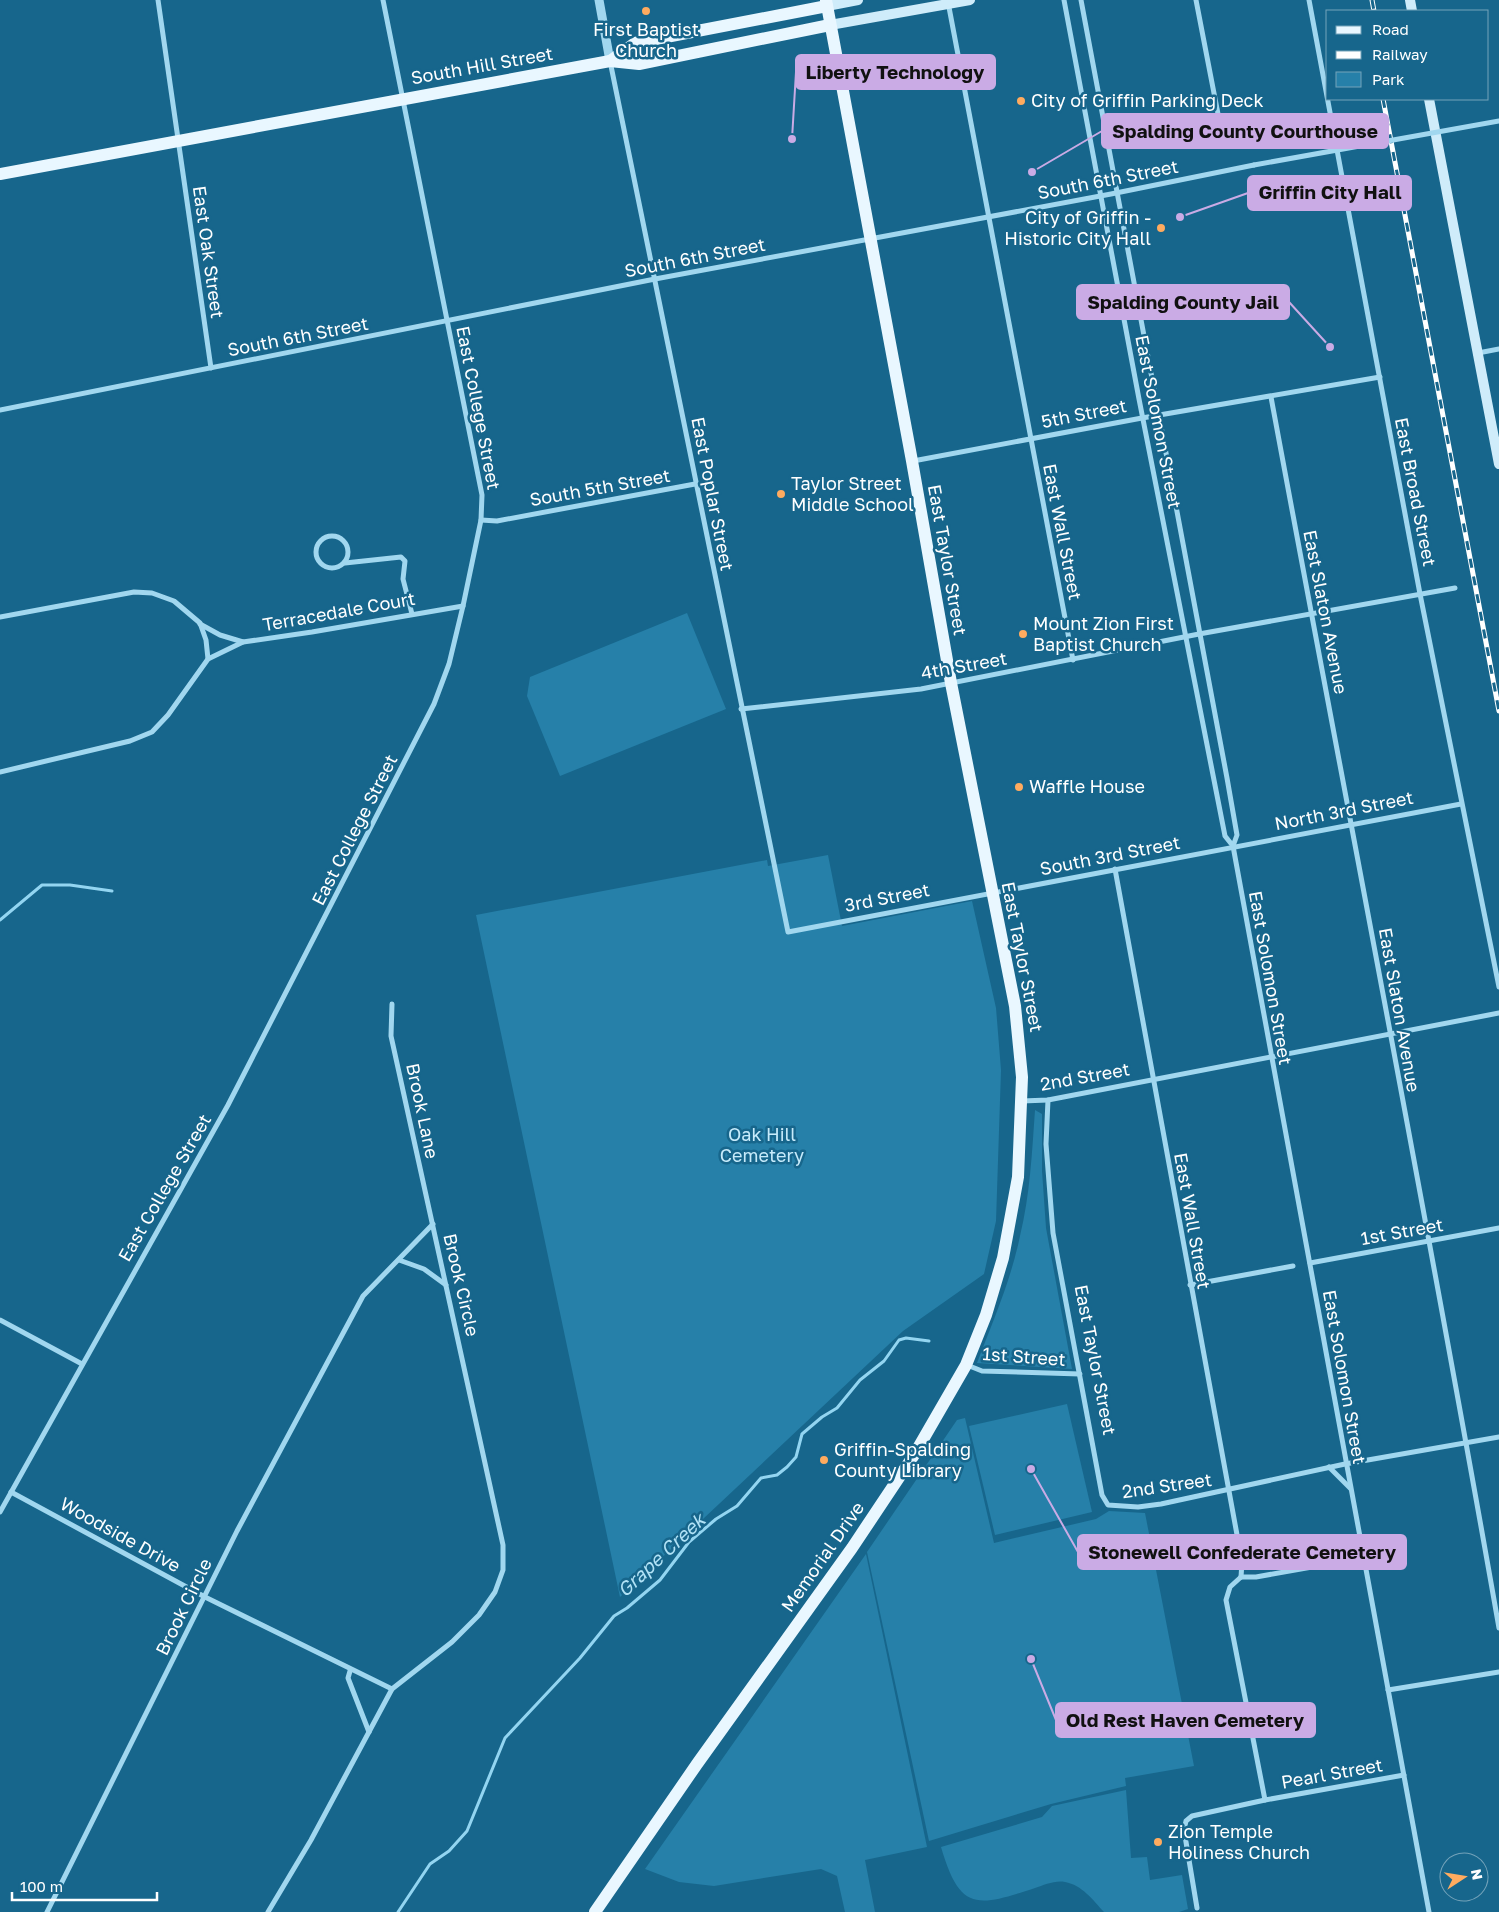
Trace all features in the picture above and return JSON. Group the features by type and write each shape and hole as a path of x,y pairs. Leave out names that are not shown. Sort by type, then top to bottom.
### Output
{"main road":[{"path":"610,61 636,43 826,3 858,0"},
{"name":"South Hill Street","path":"0,174 610,61 639,64 948,2 970,0"},
{"name":"East Taylor Street","path":"826,3 912,461 951,683 1019,1030 1022,1101"},
{"path":"1429,100 1499,464"},
{"name":"Memorial Drive","path":"595,1912 720,1732 852,1548 914,1455 966,1365 995,1286 1008,1236 1018,1177 1022,1101"}],"street":[{"name":"East Oak Street","path":"158,0 212,368"},
{"name":"East College Street","path":"0,1512 228,1105 404,764 434,704 449,664 481,520 482,495 383,0"},
{"path":"599,0 610,61"},
{"name":"East Solomon Street","path":"1064,0 1185,637 1225,836 1233,846"},
{"name":"East Solomon Street","path":"1081,0 1236,835 1233,846 1270,1057 1310,1263 1345,1464 1429,1912"},
{"path":"1196,0 1224,145"},
{"name":"East Broad Street","path":"1309,0 1326,90"},
{"name":"East Wall Street","path":"948,2 990,216 1072,660"},
{"name":"East Poplar Street","path":"610,61 788,932"},
{"name":"East Broad Street","path":"1328,100 1420,594 1499,987"},
{"name":"South 6th Street","path":"0,410 448,322 655,279 1117,193 1254,165 1499,121"},
{"path":"1477,353 1499,349"},
{"name":"5th Street","path":"912,461 1158,415 1380,377"},
{"name":"East Slaton Avenue","path":"1271,397 1353,824 1389,1035 1467,1442 1499,1628"},
{"name":"South 5th Street","path":"481,520 497,521 695,484"},
{"path":"344,563 349,553 345,542 341,538 330,536 320,541 316,550 320,564 335,569 344,563 401,557 405,561 403,579 412,614"},
{"name":"4th Street","path":"741,709 951,683 1199,634 1455,588"},
{"path":"0,617 134,592 152,593 174,602 200,623 220,635 243,642"},
{"name":"Terracedale Court","path":"208,659 243,642 463,606"},
{"path":"0,772 130,741 152,732 168,715 208,659 206,640 200,623"},
{"name":"North 3rd Street","path":"1233,846 1461,804"},
{"name":"South 3rd Street","path":"992,893 1233,846"},
{"name":"East Wall Street","path":"1115,869 1242,1562 1241,1577"},
{"name":"3rd Street","path":"788,932 992,893"},
{"name":"Brook Lane","path":"392,1004 392,1036 433,1224"},
{"path":"1389,1035 1499,1013"},
{"name":"2nd Street","path":"1022,1101 1048,1100 1389,1035"},
{"name":"East Taylor Street","path":"1048,1100 1046,1144 1054,1233 1102,1495 1108,1505"},
{"name":"Brook Circle","path":"47,1912 237,1532 363,1296 433,1224"},
{"name":"Brook Circle","path":"268,1912 311,1840 392,1690 452,1642 479,1615 495,1592 503,1570 503,1545 433,1224"},
{"name":"1st Street","path":"1310,1263 1499,1228"},
{"path":"399,1260 424,1269 447,1287"},
{"path":"1190,1286 1293,1266"},
{"path":"0,1320 82,1364"},
{"name":"1st Street","path":"966,1365 982,1371 1080,1374"},
{"name":"2nd Street","path":"1108,1505 1138,1507 1162,1504 1329,1467 1499,1436"},
{"path":"1329,1467 1350,1488"},
{"name":"Woodside Drive","path":"11,1492 205,1597 350,1671 392,1690"},
{"path":"1265,1800 1226,1600 1230,1586 1241,1577 1256,1577 1363,1558"},
{"path":"350,1671 348,1678 368,1732"},
{"path":"1388,1690 1499,1672"},
{"name":"Pearl Street","path":"1197,1908 1184,1830 1186,1821 1192,1816 1265,1800 1404,1775"}],"green space":[{"path":"687,613 726,709 560,776 527,696 530,677"},
{"name":"Oak Hill Cemetery","path":"828,855 842,926 972,901 996,1008 1001,1070 996,1221 984,1274 903,1331 620,1597 476,915 767,860 768,866"},
{"path":"1035,1110 1042,1114 1042,1171 1046,1228 1072,1369 977,1363 1007,1284 1020,1236 1032,1158"},
{"path":"1067,1404 1092,1512 995,1535 969,1426"},
{"path":"965,1418 994,1543 1096,1519 1109,1511 1145,1513 1194,1766 1125,1778 1126,1786 1051,1804 929,1841 867,1552 957,1420"},
{"path":"866,1554 927,1847 865,1860 875,1912 845,1912 837,1876 821,1869 714,1886 679,1882 645,1869"},
{"path":"1126,1790 1131,1858 1147,1857 1150,1880 1182,1875 1188,1909 1179,1912 1104,1912 1077,1886 1061,1882 1050,1883 999,1899 985,1901 973,1899 964,1894 956,1884 948,1868 941,1847 1042,1817 1052,1806"}],"waterway":[{"path":"0,920 42,885 70,885 112,891"},
{"name":"Grape Creek","path":"398,1912 430,1864 449,1851 467,1831 505,1738 580,1658 614,1616 627,1608 660,1580 689,1542 716,1519 737,1506 761,1478 777,1475 787,1467 796,1457 802,1434 822,1417 837,1408 860,1380 884,1361 899,1340 906,1338 929,1341"}],"railway":[{"path":"1372,0 1374,10"},
{"path":"1383,100 1499,711"}],"place":[{"name":"First Baptist Church","path":"646,11"},
{"name":"City of Griffin Parking Deck","path":"1021,101"},
{"name":"Liberty Technology","path":"792,139"},
{"name":"Spalding County Courthouse","path":"1032,172"},
{"name":"Griffin City Hall","path":"1180,217"},
{"name":"City of Griffin - Historic City Hall","path":"1161,228"},
{"name":"Spalding County Jail","path":"1330,347"},
{"name":"Taylor Street Middle School","path":"781,494"},
{"name":"Mount Zion First Baptist Church","path":"1023,634"},
{"name":"Waffle House","path":"1019,787"},
{"name":"Griffin-Spalding County Library","path":"824,1460"},
{"name":"Stonewell Confederate Cemetery","path":"1031,1469"},
{"name":"Old Rest Haven Cemetery","path":"1031,1659"},
{"name":"Zion Temple Holiness Church","path":"1158,1842"}]}
